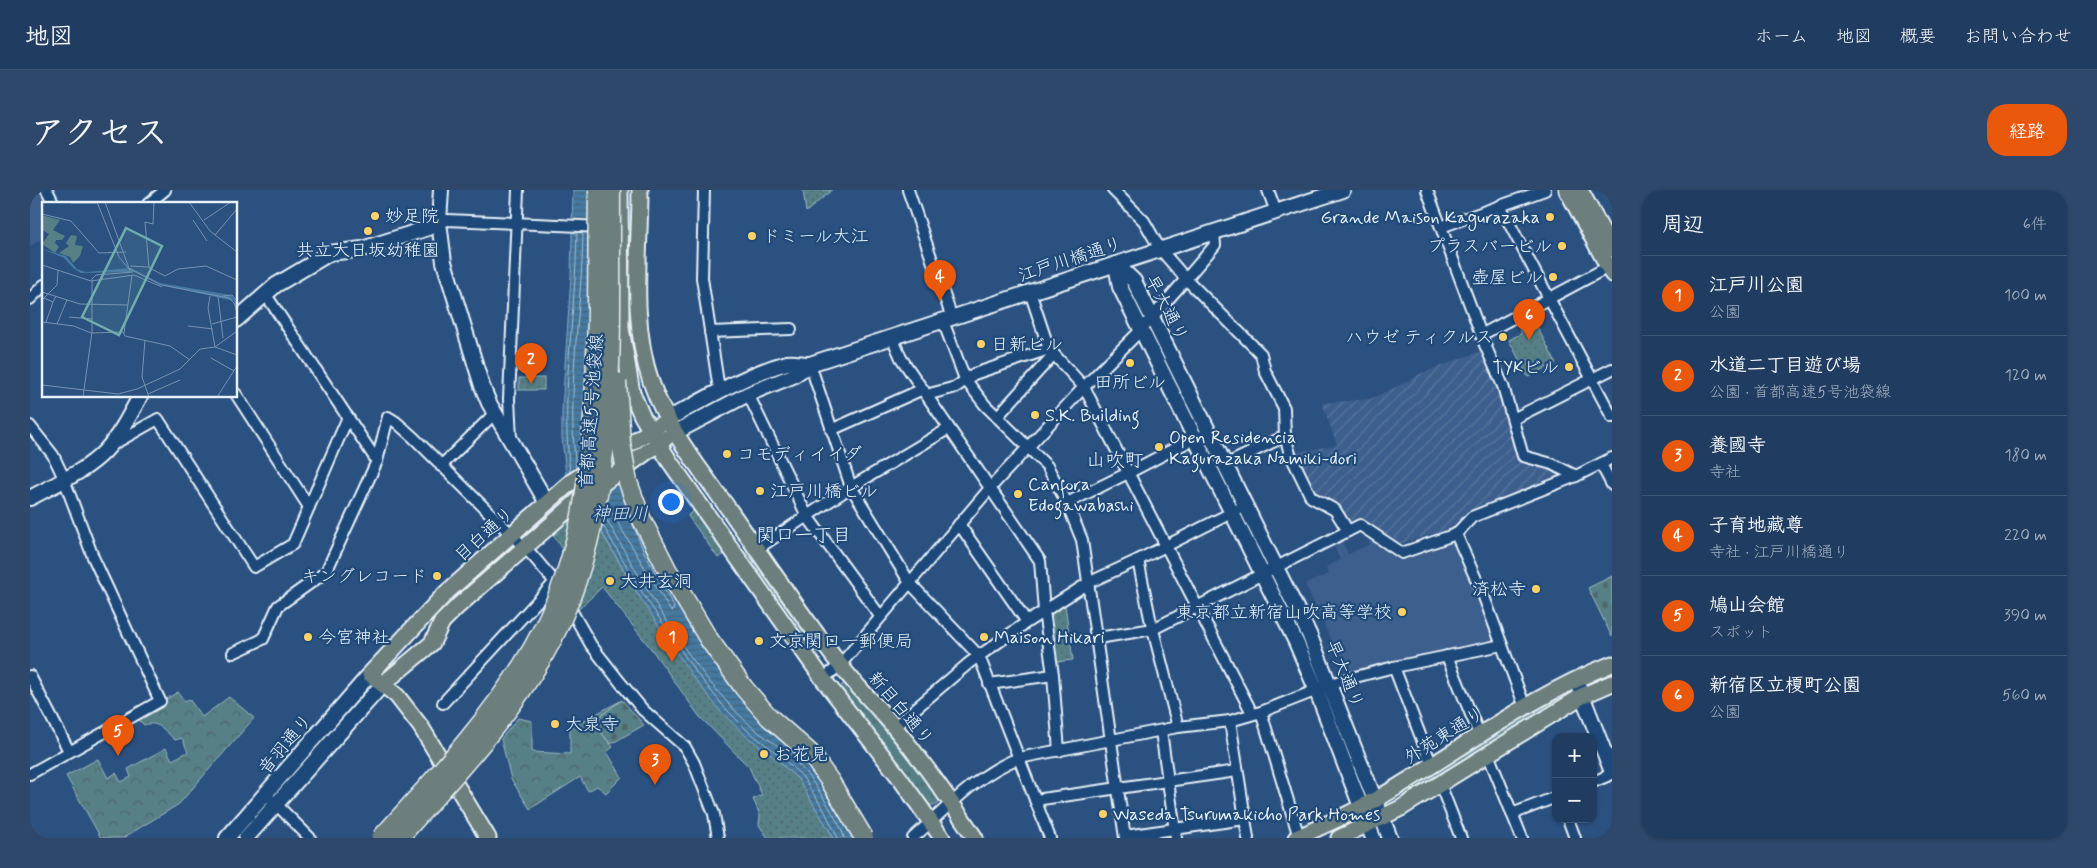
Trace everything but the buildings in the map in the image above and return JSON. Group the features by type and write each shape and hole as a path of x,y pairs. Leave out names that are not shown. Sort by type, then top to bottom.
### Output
{"highway":[{"name":"首都高速5号池袋線","path":"381,838 460,748 510,683 532,648 567,572 580,529 590,465 596,342 598,190"},
{"name":"首都高速5号池袋線","path":"398,838 495,727 522,690 563,618 585,558 597,502 604,448 610,342 612,190"},
{"path":"610,342 617,381 621,443 628,482 641,518 667,568 708,638 744,688 769,717 810,753 830,780 864,838"}],"main road":[{"path":"620,190 613,227 621,328 632,393 655,437 823,679 942,838"},
{"path":"640,190 640,331 650,381 672,426"},
{"path":"1567,190 1610,270"},
{"path":"1580,190 1612,249"},
{"name":"目白通り","path":"370,674 446,593 570,482 613,455 655,437 672,426"},
{"name":"新目白通り","path":"672,426 840,665 894,727 952,801 975,838"},
{"name":"目白通り","path":"383,684 432,643 442,622 458,606 580,499 619,472 655,437"},
{"name":"外苑東通り","path":"1298,837 1361,808 1525,707 1576,680 1612,664"},
{"path":"370,674 397,696 421,727 488,838"},
{"path":"1339,838 1371,831 1382,818 1582,696 1612,683"}],"street":[{"path":"47,190 53,202"},
{"path":"151,202 166,190"},
{"path":"441,190 440,243 446,270 482,386 495,413 546,502"},
{"path":"511,441 510,398 518,190"},
{"path":"704,190 702,278 718,383 722,390"},
{"path":"908,190 965,379 997,417 1047,466 1067,503 1082,540 1090,582 1125,837 1175,834 1245,819"},
{"path":"1113,190 1144,221 1160,249 1186,279 1260,354 1265,371 1284,408 1285,436 1290,454 1311,497 1334,510 1348,531"},
{"path":"1268,190 1276,212"},
{"name":"江戸川橋通り","path":"672,426 793,376 810,364 1343,190"},
{"path":"1427,190 1481,334 1503,386 1523,456 1552,464 1576,476"},
{"path":"1441,227 1545,190"},
{"path":"1500,206 1612,417"},
{"path":"238,318 276,285 330,253 362,249 447,220 569,227 613,227"},
{"path":"823,679 840,665 991,487 1084,387 1141,330 1186,279 1215,245 1214,232"},
{"name":"早大通り","path":"1116,264 1134,281 1309,634 1361,808 1371,831"},
{"name":"早大通り","path":"1116,264 1120,287 1262,574 1323,686 1375,800 1390,838"},
{"path":"1481,334 1610,270"},
{"path":"30,299 42,288"},
{"path":"1030,292 1051,352 1084,387 1197,607 1256,712 1298,837"},
{"path":"266,295 377,461"},
{"path":"710,332 791,329"},
{"path":"892,337 898,353 1040,561 1060,751"},
{"path":"831,430 924,392 956,387 974,374 1051,352"},
{"path":"997,417 1051,352"},
{"name":"江戸川橋通り","path":"672,426 722,390 789,363 810,364"},
{"path":"810,364 851,487 910,583 979,656 1050,838"},
{"path":"1513,419 1612,369"},
{"path":"748,394 807,516 880,616"},
{"path":"238,397 309,507"},
{"path":"109,446 120,432 139,398"},
{"path":"441,466 495,413"},
{"path":"30,498 84,467 109,446 158,419 254,567 293,544 348,417"},
{"path":"233,653 263,639 278,606 326,572 377,461 388,417 413,436 524,547 555,582 591,645 614,674 643,710 675,736 685,747 694,763 714,814 718,838"},
{"path":"30,426 53,455 93,557 160,701 30,774"},
{"path":"757,549 851,487 948,428"},
{"path":"1067,503 1208,431"},
{"path":"1225,465 1285,436"},
{"path":"1098,638 1154,629 1360,525 1402,553 1456,534 1472,517 1576,476 1612,458"},
{"path":"1601,464 1612,485"},
{"path":"894,727 979,656 1044,611 1090,582 1138,560 1244,506"},
{"path":"959,524 1027,622"},
{"path":"1456,534 1484,597 1525,707"},
{"path":"1138,560 1178,728"},
{"path":"443,702 555,582"},
{"path":"913,838 952,801 1001,765 1019,758 1178,728 1230,721 1323,686 1394,667 1502,645"},
{"path":"1447,656 1480,734"},
{"path":"1394,667 1432,766"},
{"name":"音羽通り","path":"227,838 370,674"},
{"path":"990,684 1053,675"},
{"path":"30,676 69,751"},
{"path":"1576,680 1611,768 1597,779"},
{"name":"音羽通り","path":"246,838 383,684"},
{"path":"1230,721 1248,838"},
{"path":"1161,731 1175,834"},
{"path":"1488,754 1522,838"},
{"path":"1035,800 1237,771"},
{"path":"1440,784 1461,838"},
{"path":"267,794 276,806 310,838"},
{"path":"1512,814 1552,799"},
{"path":"1569,823 1575,838"}],"shaded area":[{"path":"30,190 44,190 50,202 42,202 42,239 30,246"},
{"path":"1483,350 1504,401 1520,461 1555,470 1558,477 1467,513 1453,528 1399,544 1364,519 1350,521 1311,488 1292,453 1337,445 1322,403 1370,399 1415,378 1417,375"},
{"name":"東京都立新宿山吹高等学校","path":"1370,537 1404,559 1454,539 1497,639 1347,674 1305,584 1329,574 1326,567 1340,560 1334,546 1342,542 1348,554 1370,544 1368,539"}],"green space":[{"path":"803,190 832,190 806,212"},
{"path":"1531,315 1556,363 1528,377 1509,340 1522,333 1516,323"},
{"path":"519,378 544,378 544,390 519,390"},
{"path":"586,506 639,596 775,758 798,779 834,838 768,838 759,825 760,815 753,799 762,795 749,767 699,716 652,650 602,587 578,610 567,591 561,546 553,535"},
{"path":"695,510 725,554 718,558 688,516"},
{"path":"749,550 820,650 817,652 746,552"},
{"path":"1612,576 1612,637 1588,588"},
{"path":"1065,605 1073,660 1056,662 1050,618 1057,607"},
{"path":"844,682 937,793 940,801 937,805 930,805 848,700 841,687"},
{"path":"178,692 185,702 189,699 202,717 229,697 254,718 179,804 123,838 101,838 66,776 98,759 108,778 116,773 121,782 131,777 128,769 166,748 172,760 188,752 182,738 175,740 161,727 153,724 144,725 136,717"},
{"path":"1560,699 1403,796 1402,794"},
{"path":"622,700 592,722 613,747 607,752 622,777 606,793 597,786 588,791 580,777 530,809 511,779 501,739 518,718 532,721 532,752 570,754 570,728"},
{"path":"622,700 644,725 611,744 592,722"}],"water":[{"name":"神田川","path":"573,190 604,190 610,449 624,486 641,492 650,517 702,620 870,838 834,838 798,779 745,735 721,712 691,674 639,596 578,491 566,475 562,438 562,409 571,276"}],"place":[{"name":"妙足院","path":"375,216"},
{"name":"Grande Maison Kagurazaka","path":"1550,217"},
{"name":"共立大日坂幼稚園","path":"368,231"},
{"name":"ドミール大江","path":"752,236"},
{"name":"プラスバービル","path":"1562,246"},
{"name":"壺屋ビル","path":"1553,277"},
{"name":"子育地藏尊","path":"940,301"},
{"name":"ハウゼ ティクルス","path":"1503,337"},
{"name":"新宿区立榎町公園","path":"1529,340"},
{"name":"日新ビル","path":"981,344"},
{"name":"田所ビル","path":"1130,363"},
{"name":"TYKビル","path":"1569,367"},
{"name":"水道二丁目遊び場","path":"531,384"},
{"name":"S.K. Building","path":"1035,415"},
{"name":"Open Residencia Kagurazaka Namiki-dori","path":"1159,447"},
{"name":"コモディイイダ","path":"727,454"},
{"name":"江戸川橋ビル","path":"760,491"},
{"name":"Canfora Edogawabashi","path":"1018,494"},
{"name":"キングレコード","path":"437,576"},
{"name":"大井玄洞","path":"610,581"},
{"name":"済松寺","path":"1536,589"},
{"name":"東京都立新宿山吹高等学校","path":"1402,612"},
{"name":"今宮神社","path":"308,637"},
{"name":"Maison Hikari","path":"984,637"},
{"name":"文京関口一郵便局","path":"759,641"},
{"name":"江戸川公園","path":"672,662"},
{"name":"大泉寺","path":"555,724"},
{"name":"お花見","path":"764,754"},
{"name":"鳩山会館","path":"118,756"},
{"name":"養國寺","path":"655,785"},
{"name":"Waseda Tsurumakicho Park Homes","path":"1103,814"}],"district":[{"name":"山吹町","path":"1115,459"},
{"name":"関口一丁目","path":"804,534"}]}
